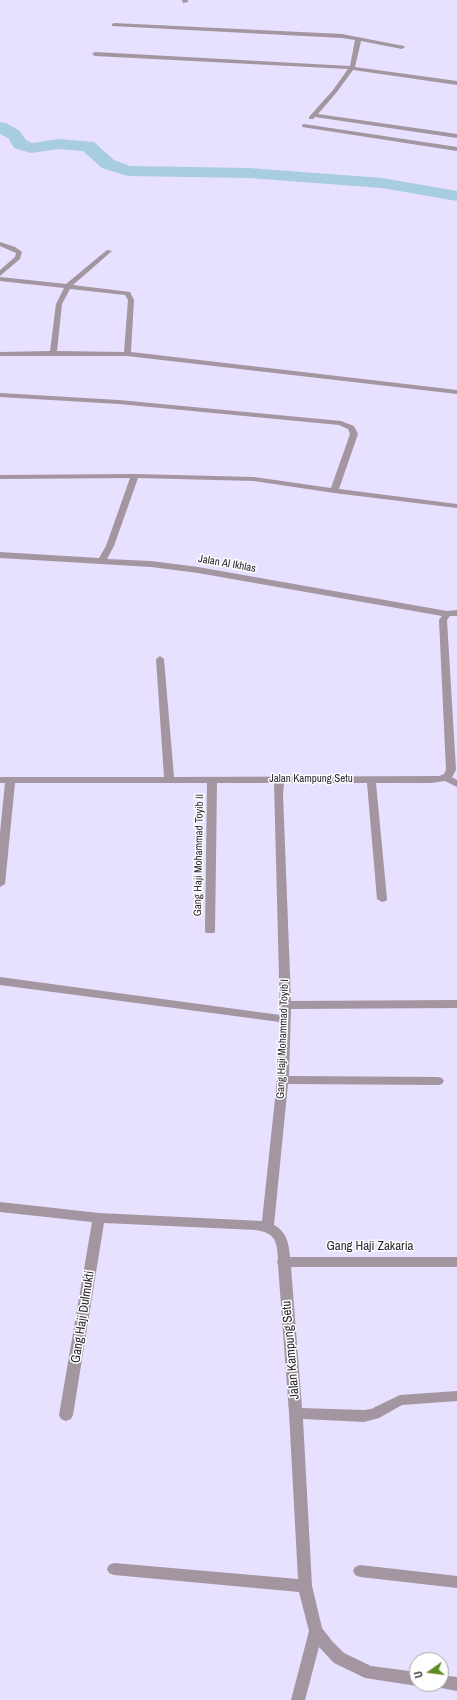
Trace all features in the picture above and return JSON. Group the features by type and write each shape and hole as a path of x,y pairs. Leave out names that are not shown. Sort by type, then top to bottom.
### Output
{"street":[{"path":"114,25 342,36 358,40 402,46"},
{"path":"358,40 352,68 335,91 304,126 457,149"},
{"path":"95,54 352,68 457,83"},
{"path":"314,114 457,136"},
{"path":"0,244 13,248 19,252 18,258 0,274"},
{"path":"52,353 60,304 68,286 109,251"},
{"path":"0,279 128,293 131,300 127,354"},
{"path":"0,354 127,354 457,392"},
{"path":"0,395 119,402 341,423 351,428 354,434 334,491"},
{"path":"102,561 110,546 135,476"},
{"path":"0,477 135,476 254,479 334,491 457,506"},
{"name":"Jalan Al Ikhlas","path":"0,555 102,561 198,570 447,614"},
{"path":"457,613 447,614 443,620 451,770 450,774 445,777 457,784"},
{"path":"160,659 168,779"},
{"name":"Jalan Kampung Setu","path":"5,780 428,780 445,777"},
{"path":"371,779 382,898"},
{"path":"0,884 5,780"},
{"name":"Gang Haji Mohammad Toyib II","path":"210,931 212,780"},
{"name":"Gang Haji Mohammad Toyib I","path":"268,1226 283,1080 284,1019 286,1005 278,794 279,780"},
{"path":"0,981 284,1019"},
{"path":"286,1005 457,1004"},
{"path":"283,1080 438,1081"},
{"path":"0,1207 99,1218 268,1226"},
{"name":"Gang Haji Dulmukti","path":"66,1415 99,1218"},
{"name":"Jalan Kampung Setu","path":"268,1226 276,1231 283,1244 283,1262 296,1414 305,1586 316,1631 327,1646 339,1658 370,1673 409,1678"},
{"name":"Gang Haji Zakaria","path":"283,1262 457,1262"},
{"path":"296,1414 364,1416 374,1414 395,1402 405,1399 457,1396"},
{"path":"114,1569 305,1586"},
{"path":"360,1571 457,1582"},
{"path":"298,1700 316,1631"}],"waterway":[{"path":"0,127 14,135 20,144 31,148 59,144 88,146 108,164 128,171 249,173 382,183 457,196"}]}
